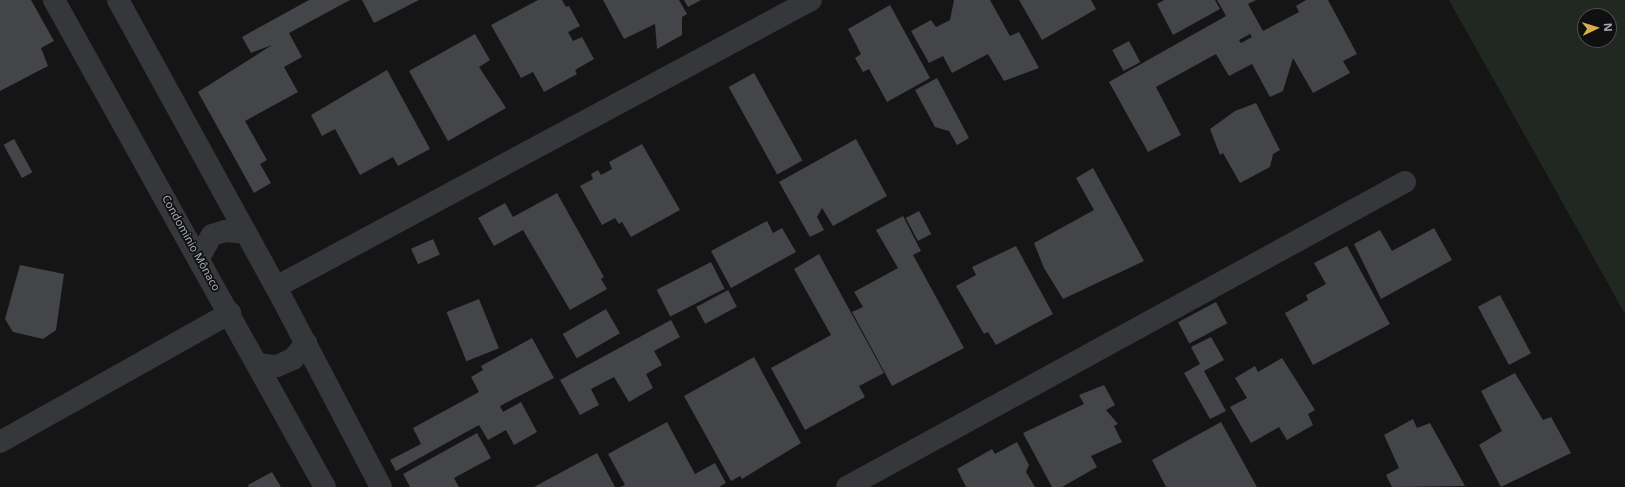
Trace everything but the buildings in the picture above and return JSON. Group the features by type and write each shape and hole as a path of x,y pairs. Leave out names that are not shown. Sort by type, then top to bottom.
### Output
{"street":[{"name":"Condominio Mônaco","path":"54,0 230,313 325,487"},
{"path":"118,0 276,287 381,487"},
{"path":"276,287 811,0"},
{"path":"847,487 1406,182"},
{"path":"199,258 212,235 225,231 246,233"},
{"path":"0,442 230,313"},
{"path":"257,364 277,366 293,358 306,343"}],"shaded area":[{"path":"1449,0 1625,0 1625,314"}]}
